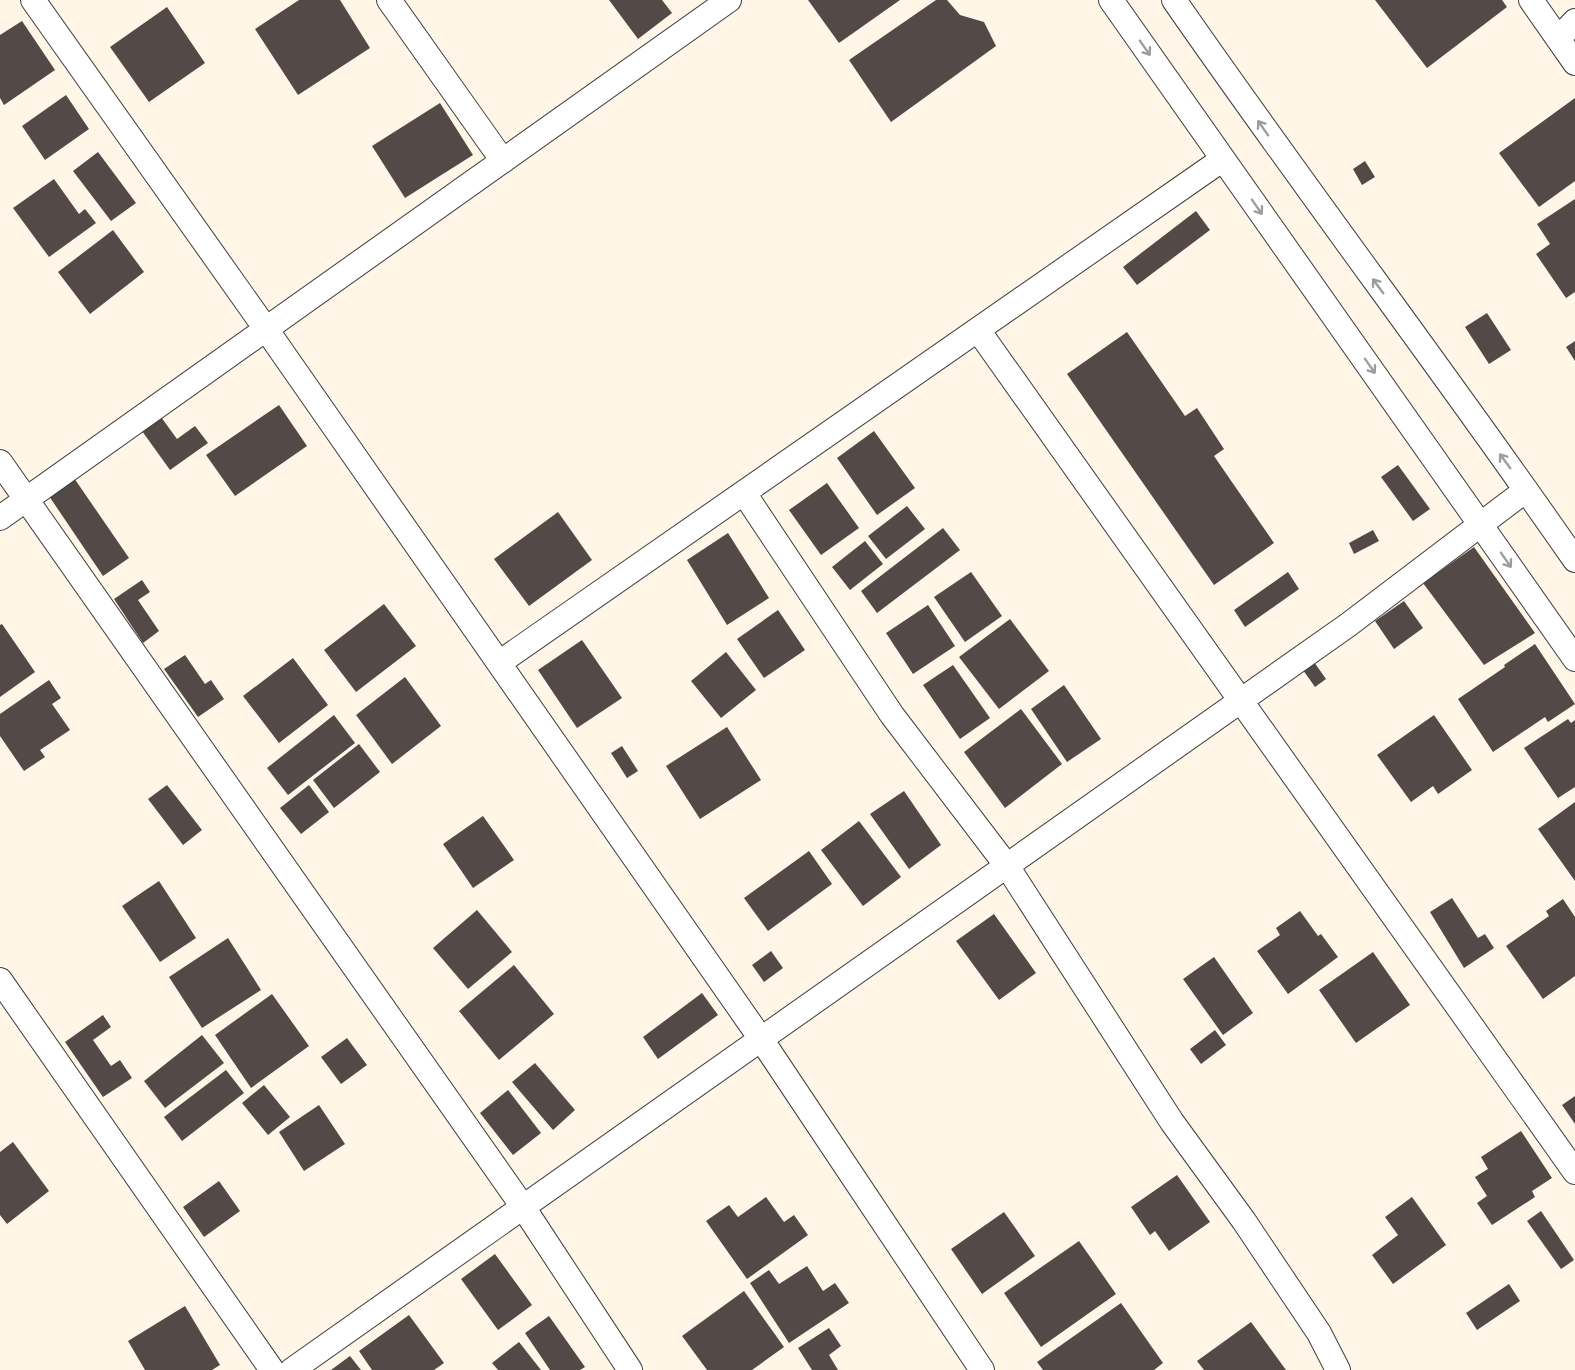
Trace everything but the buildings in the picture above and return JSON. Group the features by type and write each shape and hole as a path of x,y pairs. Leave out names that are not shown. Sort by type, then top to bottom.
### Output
{"street":[{"path":"33,0 266,329 761,1039 982,1370"},
{"path":"389,0 503,161"},
{"path":"0,518 729,0"},
{"path":"1111,0 1575,659"},
{"path":"1173,0 1575,560"},
{"path":"1531,0 1575,63"},
{"path":"1558,39 1575,21"},
{"path":"499,663 1223,159"},
{"path":"978,330 1575,1172"},
{"path":"0,462 523,1207 630,1370"},
{"path":"292,1370 1348,626 1526,490"},
{"path":"744,493 892,715 1007,866 1172,1122 1244,1221 1319,1333 1338,1370"},
{"path":"0,980 272,1370"}]}
